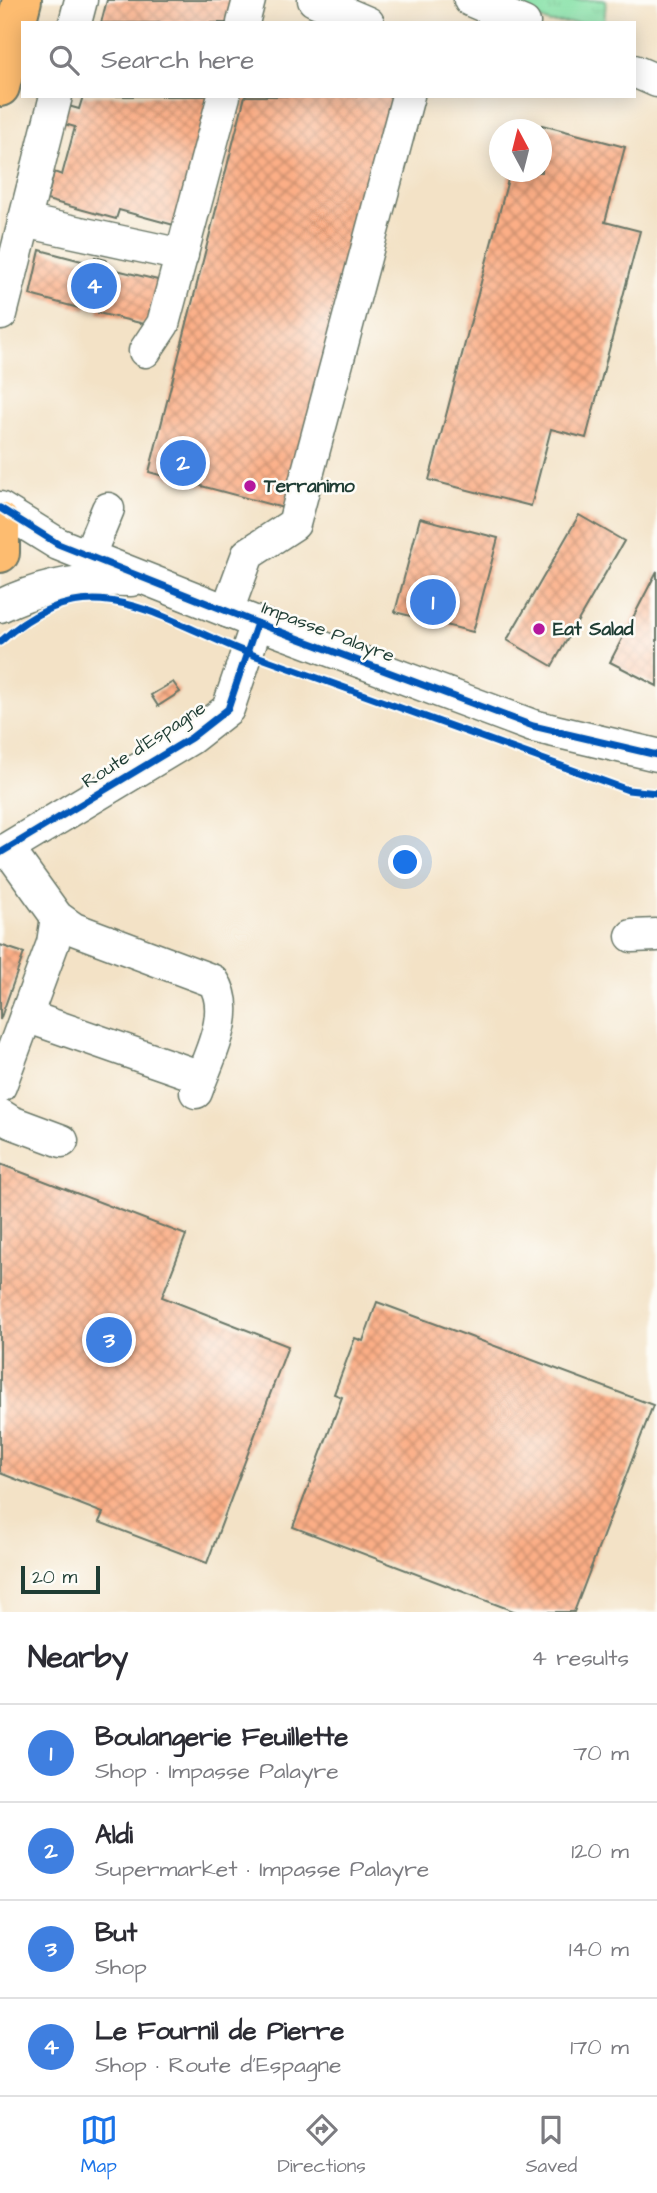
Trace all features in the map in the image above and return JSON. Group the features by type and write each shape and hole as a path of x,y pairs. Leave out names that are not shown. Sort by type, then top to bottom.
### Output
{"main road":[{"path":"0,87 22,0"},
{"path":"0,522 0,553"}],"street":[{"path":"76,21 81,0"},
{"path":"244,21 249,0"},
{"path":"314,0 363,21"},
{"path":"470,0 519,21"},
{"path":"636,72 657,81"},
{"path":"1,314 55,98"},
{"path":"145,351 163,324 223,98"},
{"path":"227,611 248,554 294,524 407,98"},
{"path":"24,221 181,255"},
{"name":"Impasse Palayre","path":"0,508 58,544 257,623 533,726 657,755"},
{"path":"89,555 108,509"},
{"name":"Impasse Palayre","path":"0,606 55,585 94,579 150,581"},
{"name":"Route d'Espagne","path":"4,851 191,738 228,709 257,623"},
{"path":"4,851 57,917 74,929 212,981 222,998 223,1015 198,1085 26,1016"},
{"path":"0,1086 53,943 57,917"},
{"path":"0,1115 62,1141"}],"green space":[{"path":"494,0 606,0 604,21 545,21"}],"building":[{"path":"107,0 240,0 235,21 102,21"},
{"path":"82,98 214,98 181,227 119,210 116,219 47,200 54,172 62,175 75,127 61,123 65,105 79,109"},
{"path":"244,98 392,98 287,509 149,472"},
{"path":"552,128 625,147 605,222 640,231 586,438 551,429 531,506 429,480 507,182 552,182"},
{"path":"40,250 93,264 95,257 106,260 104,267 166,282 153,326 98,313 100,303 88,300 86,310 30,295"},
{"path":"579,515 624,541 552,666 507,640"},
{"path":"420,518 498,538 473,632 395,612"},
{"path":"657,571 657,686 610,662"},
{"path":"173,682 180,692 158,706 151,695"},
{"path":"0,945 24,953 0,1020"},
{"path":"0,1164 186,1235 162,1297 288,1346 207,1563 99,1522 103,1513 0,1473"},
{"path":"377,1302 653,1405 574,1612 516,1612 293,1527 342,1397 334,1394 355,1338 363,1341"}],"cycle path":[{"path":"0,508 58,544 257,623 533,726 657,755"},
{"path":"0,642 33,617 64,604 94,600 124,604 154,613 248,653 628,790 657,793"},
{"path":"0,853 191,738 228,709 257,623"}],"place":[{"name":"Le Fournil de Pierre","path":"94,286"},
{"name":"Aldi","path":"183,463"},
{"name":"Terranimo","path":"250,486"},
{"name":"Boulangerie Feuillette","path":"433,602"},
{"name":"Eat Salad","path":"539,629"},
{"name":"But","path":"109,1340"}]}
